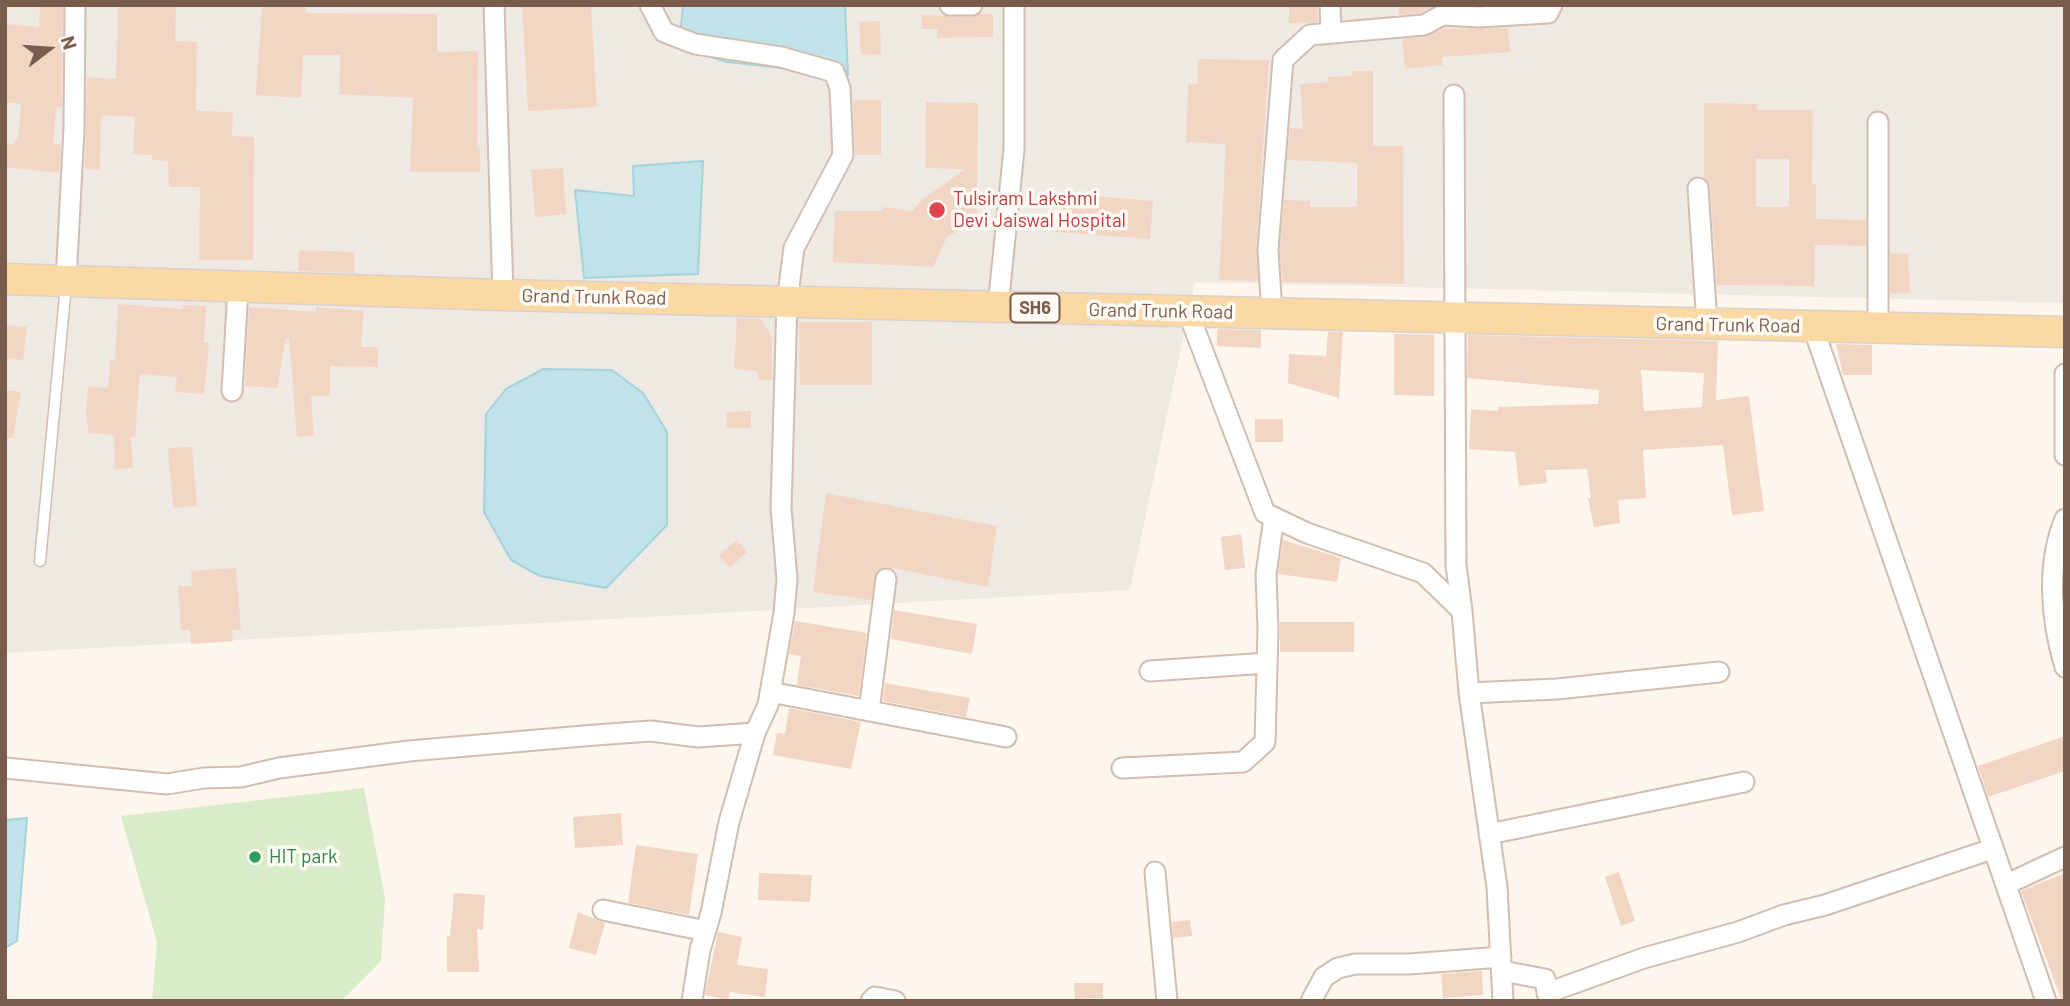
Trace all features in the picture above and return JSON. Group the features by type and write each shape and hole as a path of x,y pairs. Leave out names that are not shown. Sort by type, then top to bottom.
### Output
{"main road":[{"name":"Grand Trunk Road","path":"5,279 503,295 2065,332"}],"street":[{"path":"66,281 74,129 75,5"},
{"path":"494,5 503,295"},
{"path":"650,5 664,32 695,44 781,57 834,72 840,88 843,155 794,248 787,302 781,508 788,579 770,692 729,822 692,1001"},
{"path":"950,5 972,5"},
{"path":"998,307 1014,149 1014,5"},
{"path":"1330,5 1331,32"},
{"path":"1272,314 1268,250 1283,60 1310,35 1424,25 1446,10 1478,17 1548,13 1552,5"},
{"path":"1454,95 1456,565 1469,693 1497,887 1503,1001"},
{"path":"1878,122 1878,328"},
{"path":"1698,188 1707,324"},
{"path":"232,391 238,288"},
{"path":"1188,312 1265,513 1307,533 1423,573 1462,611"},
{"path":"1813,327 2046,1001"},
{"path":"2065,374 2062,431 2065,455"},
{"path":"1122,768 1243,762 1265,742 1266,575 1274,518"},
{"path":"2065,519 2055,542 2053,582 2057,642 2065,667"},
{"path":"869,711 886,579"},
{"path":"1150,671 1267,663"},
{"path":"1469,693 1558,689 1719,672"},
{"path":"770,692 1006,737"},
{"path":"5,768 167,784 204,778 241,777 279,768 409,751 651,731 698,737 755,733"},
{"path":"1489,834 1744,782"},
{"path":"1311,1001 1324,977 1338,968 1355,964 1501,964 1545,979 1547,993 1644,958 1825,905 1992,849"},
{"path":"2007,884 2065,857"},
{"path":"1155,872 1167,1001"},
{"path":"603,910 706,931"},
{"path":"871,1001 875,997 895,1001"}],"lane":[{"path":"40,561 66,281"}],"shaded area":[{"path":"5,5 2065,5 2065,303 1195,282 1130,590 5,653"}],"green space":[{"name":"HIT park","path":"364,788 385,898 381,961 341,1001 152,1001 157,942 121,816"}],"water":[{"path":"683,5 845,5 848,75 727,62 679,47"},
{"path":"703,161 698,274 584,278 575,190 634,196 633,166"},
{"path":"543,369 612,370 643,393 667,432 667,525 606,588 540,576 511,560 484,512 486,414 506,389"},
{"path":"27,818 17,941 5,948 5,820"}],"building":[{"path":"40,5 63,5 62,107 56,107 53,144 61,145 59,173 5,167 5,143 14,144 15,139 18,140 21,104 5,102 5,24 39,27"},
{"path":"118,5 176,5 175,41 197,42 196,111 233,112 232,136 254,137 253,260 199,260 200,187 169,187 168,161 152,160 152,155 133,154 135,117 101,115 100,170 85,169 87,77 116,79"},
{"path":"262,5 306,5 306,13 437,14 437,52 478,51 477,148 480,149 480,172 410,172 413,98 339,94 340,55 303,55 301,98 256,95"},
{"path":"591,5 597,107 528,111 522,6"},
{"path":"1289,5 1318,5 1318,22 1289,23"},
{"path":"1398,5 1435,5 1420,13 1399,15"},
{"path":"993,14 993,37 937,38 938,29 922,29 922,15 972,17"},
{"path":"880,21 881,54 861,55 859,22"},
{"path":"1508,28 1510,52 1442,57 1443,65 1405,69 1402,39 1426,37 1442,29"},
{"path":"1198,59 1269,60 1256,249 1258,281 1219,280 1226,144 1186,142 1188,83 1197,84"},
{"path":"1352,71 1373,71 1373,146 1403,146 1404,284 1282,282 1280,250 1284,200 1310,201 1310,207 1357,207 1357,163 1287,160 1290,128 1303,129 1300,84 1328,82 1328,77 1352,76"},
{"path":"853,100 881,100 881,155 855,155"},
{"path":"926,102 978,103 977,219 947,237 933,267 833,262 835,211 883,211 883,207 913,211 919,202 965,169 925,168"},
{"path":"1704,103 1757,104 1757,110 1813,110 1812,184 1816,184 1816,219 1866,220 1866,246 1815,245 1814,286 1717,285 1710,187 1704,177","holes":["1756,159 1789,159 1789,207 1756,207"]},
{"path":"563,168 566,214 535,217 531,170"},
{"path":"1059,193 1153,201 1150,239 1056,232"},
{"path":"299,250 355,252 354,273 298,271"},
{"path":"1908,253 1910,293 1890,294 1890,254"},
{"path":"118,304 183,309 183,305 206,306 204,343 209,343 204,394 175,392 177,377 140,374 135,437 131,437 133,468 115,469 114,435 89,433 86,414 88,386 108,388 110,360 115,360"},
{"path":"249,307 316,312 316,307 364,311 361,347 378,347 378,367 330,366 330,396 311,396 314,436 297,437 289,338 286,338 277,388 245,386"},
{"path":"737,318 761,319 772,337 772,380 758,380 757,371 734,369"},
{"path":"799,322 872,322 872,385 800,385"},
{"path":"5,325 27,327 23,360 5,358"},
{"path":"1217,329 1261,330 1261,348 1217,346"},
{"path":"1328,332 1343,332 1339,398 1288,383 1289,354 1326,356"},
{"path":"1394,334 1434,335 1434,396 1394,395"},
{"path":"1468,335 1718,341 1716,400 1749,396 1764,511 1732,515 1723,445 1643,450 1646,498 1618,500 1620,523 1594,527 1588,498 1591,498 1587,469 1545,470 1547,483 1519,486 1515,452 1469,449 1471,409 1498,411 1498,407 1598,404 1599,390 1467,378","holes":["1641,370 1704,373 1702,407 1644,411"]},
{"path":"1836,344 1872,345 1872,375 1843,375"},
{"path":"5,390 21,392 13,438 5,438"},
{"path":"751,411 751,428 727,428 726,412"},
{"path":"1255,419 1283,419 1283,442 1255,442"},
{"path":"192,447 197,506 173,508 168,448"},
{"path":"826,493 997,526 988,587 887,567 876,572 871,600 813,592"},
{"path":"1241,534 1245,568 1225,570 1221,537"},
{"path":"737,540 747,552 730,568 719,555"},
{"path":"1283,540 1341,558 1337,582 1278,574"},
{"path":"236,568 241,630 232,630 233,641 191,644 190,630 181,630 178,586 192,586 191,571"},
{"path":"894,610 977,624 972,654 891,639"},
{"path":"795,621 867,633 859,696 797,685 801,656 789,654"},
{"path":"1280,622 1354,622 1354,652 1280,652"},
{"path":"885,683 970,698 966,717 883,701"},
{"path":"789,708 861,722 851,769 773,755 777,733 785,734"},
{"path":"2065,736 2065,771 1988,797 1978,766"},
{"path":"621,813 623,845 575,848 573,817"},
{"path":"636,845 698,854 689,915 628,903"},
{"path":"1619,872 1635,921 1621,926 1605,877"},
{"path":"759,873 812,875 810,902 758,900"},
{"path":"2065,873 2065,1001 2062,1001 2021,891"},
{"path":"454,893 485,895 483,930 477,929 479,972 447,972 447,936 450,936"},
{"path":"578,912 605,923 596,955 569,948"},
{"path":"1190,920 1192,936 1173,938 1172,922"},
{"path":"718,932 742,937 737,965 768,969 765,997 730,992 728,1000 705,995"},
{"path":"1482,971 1483,995 1443,998 1441,974"},
{"path":"1074,983 1103,983 1103,998 1075,999"}],"place":[{"name":"Tulsiram Lakshmi Devi Jaiswal Hospital","path":"937,210"},
{"name":"HIT park","path":"255,857"}]}
